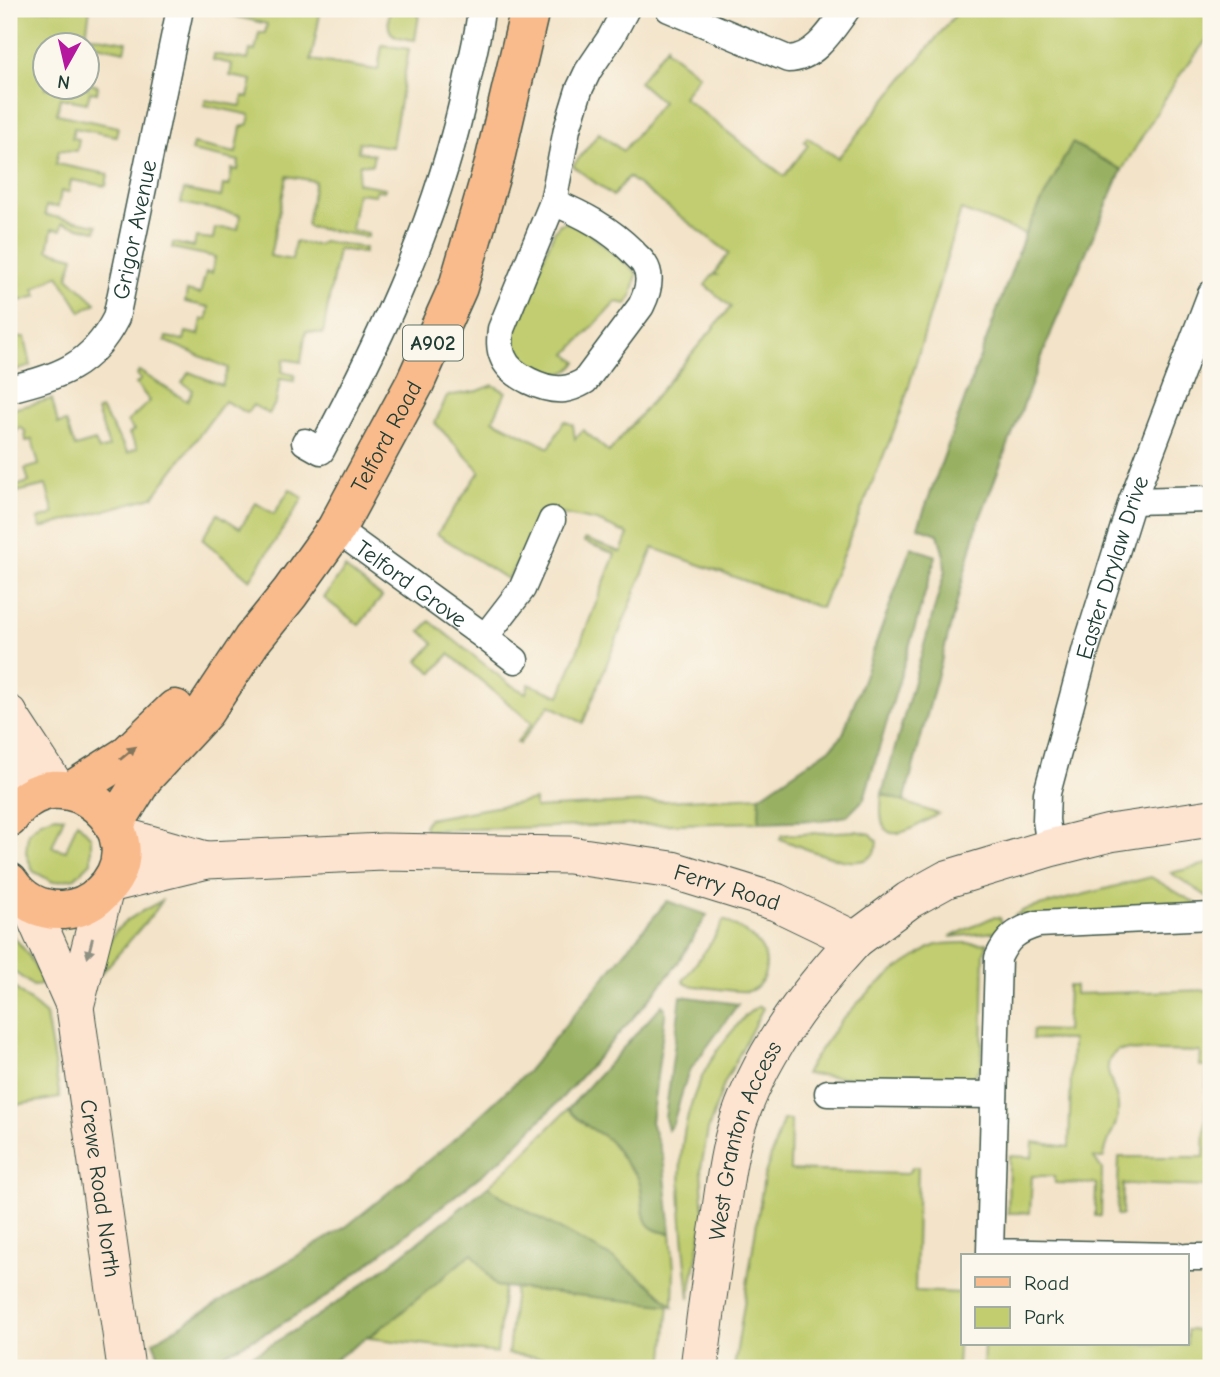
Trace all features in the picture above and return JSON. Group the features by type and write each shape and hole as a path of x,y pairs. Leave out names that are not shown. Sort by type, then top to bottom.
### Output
{"main road":[{"name":"Telford Road","path":"116,830 144,777 205,711 252,640 336,529 415,383 457,288 494,167 530,9"},
{"name":"Telford Road","path":"11,815 33,796 65,790 125,756 252,640"},
{"path":"16,893 54,910 69,909 95,899 107,886 119,860 116,830 97,803 85,795 65,790"}],"street":[{"name":"Grigor Avenue","path":"9,389 55,377 76,366 103,341 117,318 180,9"},
{"path":"305,442 321,451 366,367 407,275 439,189 460,114 481,9"},
{"path":"553,202 590,218 616,236 644,264 649,283 641,306 585,381 561,390 516,375 503,359 501,329 553,202 566,129 579,90 626,9"},
{"path":"669,9 778,56 795,59 809,53 847,9"},
{"name":"Easter Drylaw Drive","path":"1050,848 1046,793 1086,648 1132,501 1211,294"},
{"path":"1132,501 1211,499"},
{"name":"Telford Grove","path":"485,637 522,589 552,520"},
{"name":"Telford Grove","path":"336,529 515,660"},
{"path":"9,714 65,790"},
{"path":"9,714 11,815"},
{"path":"855,940 909,900 947,879 1111,833 1211,818"},
{"name":"Ferry Road","path":"116,830 207,860"},
{"name":"Ferry Road","path":"107,886 207,860 383,852 569,855 672,870 776,902 855,940"},
{"name":"Crewe Road North","path":"75,1007 107,886"},
{"name":"Crewe Road North","path":"16,893 75,1007 126,1368"},
{"path":"1084,1254 990,1252 998,958 1013,934 1038,924 1211,916"},
{"name":"West Granton Access","path":"699,1368 709,1284 727,1166 735,1132 749,1094 795,1011 855,940"},
{"path":"828,1093 994,1095"},
{"path":"1188,1256 1211,1257"}],"green space":[{"path":"9,9 90,9 86,32 32,32 32,102 59,102 57,114 118,127 116,136 74,128 72,138 79,139 77,151 59,150 56,164 108,174 106,186 71,180 69,192 61,191 58,207 46,206 45,215 97,225 96,231 62,223 61,230 52,229 48,250 74,257 68,277 96,303 81,312 58,275 34,289 37,296 9,304"},
{"path":"222,9 255,16 257,9 321,9 311,60 378,70 382,45 409,49 392,147 359,142 358,152 374,154 372,165 360,164 357,183 385,188 384,191 376,190 375,195 357,193 351,230 368,233 368,237 309,227 307,223 315,181 287,176 270,256 292,260 295,242 317,245 324,241 365,248 364,253 338,249 323,334 306,331 301,362 284,359 282,372 295,375 294,381 280,379 276,402 269,414 253,405 247,413 225,401 153,497 41,528 38,519 54,514 46,485 9,494 9,488 29,482 25,469 39,465 32,440 26,441 25,431 20,427 9,433 9,410 52,399 58,424 66,422 75,447 95,441 99,450 109,447 97,411 101,409 128,453 137,448 129,434 134,430 127,422 150,401 136,384 141,379 137,375 139,371 187,401 193,390 182,383 189,372 222,385 228,368 165,341 166,337 184,340 186,332 199,335 202,319 207,319 209,307 185,302 187,291 200,294 206,272 212,273 215,257 172,248 173,243 194,247 196,237 213,239 215,228 238,229 240,215 181,203 184,190 221,197 223,185 229,186 232,169 238,170 239,161 191,151 193,144 236,153 241,127 248,124 250,115 204,105 206,100 241,106 243,96 248,97 252,80 230,76 232,64 213,60 214,54 248,60 250,50 255,51 259,33 265,33 267,24 221,13"},
{"path":"389,9 420,9 415,40 395,36 389,30"},
{"path":"960,9 1211,9 1211,34 1177,79 1122,170 1072,143 1025,234 961,210 901,413 821,608 653,548 583,723 550,705 519,744 517,742 532,723 449,654 433,673 418,661 434,643 421,631 430,621 509,684 526,693 529,684 560,696 615,554 584,542 585,539 621,552 628,534 597,521 551,512 507,579 437,534 480,471 435,423 447,396 478,391 493,385 506,392 493,420 549,448 564,421 573,425 575,439 583,430 609,452 731,307 705,285 713,275 717,275 715,273 729,253 628,177 613,196 573,166 599,133 623,151 662,102 639,82 667,46 667,50 699,75 683,97 784,176 808,145 804,141 807,137 838,158"},
{"path":"102,38 127,42 125,51 102,46"},
{"path":"1072,143 1122,170 1053,328 977,526 904,802 882,794 945,571 938,534 918,527 1025,234"},
{"path":"568,222 588,232 637,273 632,296 627,304 616,302 567,354 577,362 562,373 553,373 535,367 518,356 512,350 511,334 555,230 560,224"},
{"path":"9,337 25,337 31,366 9,373"},
{"path":"290,489 303,498 250,580 202,539 218,514 240,528 256,503 274,514"},
{"path":"911,547 936,556 864,799 847,816 824,820 759,822 760,796 832,747 843,734"},
{"path":"345,568 382,597 359,625 324,598"},
{"path":"882,794 938,814 904,832 888,831 883,825 881,813"},
{"path":"760,796 759,822 427,830 424,826 428,819 535,800 535,808"},
{"path":"55,816 64,817 52,847 66,851 77,822 91,837 91,862 75,878 53,882 33,871 26,853 28,833 41,821"},
{"path":"856,831 871,834 877,841 874,854 865,860 837,859 780,839 782,835"},
{"path":"1211,863 1211,899 1171,873"},
{"path":"1151,877 1205,909 1016,915 1024,910"},
{"path":"161,901 102,973 108,945 119,928"},
{"path":"667,901 707,915 676,966 560,1100 503,1158 326,1297 273,1329 196,1368 164,1368 153,1342 347,1226 451,1142 527,1072"},
{"path":"993,917 1000,918 1002,924 995,932 950,937"},
{"path":"724,920 756,941 765,956 764,976 752,990 694,986 683,981"},
{"path":"9,931 28,954 42,980 40,985 33,986 9,968"},
{"path":"988,943 984,953 982,1065 971,1080 953,1086 805,1074 827,1040 853,1008 899,968 939,944"},
{"path":"9,983 46,1015 60,1098 9,1106"},
{"path":"1068,986 1075,986 1075,994 1211,990 1211,1187 1123,1184 1122,1215 1117,1215 1119,1157 1204,1157 1207,1067 1200,1066 1201,1052 1118,1050 1108,1063 1109,1076 1117,1097 1117,1119 1104,1158 1094,1158 1102,1169 1101,1216 1095,1216 1096,1184 1055,1183 1054,1176 1032,1176 1030,1213 1008,1213 1009,1156 1032,1157 1033,1142 1069,1147 1072,1040 1032,1039 1033,1030 1066,1031"},
{"path":"681,996 738,1004 688,1073 673,1123 668,1130 665,1118"},
{"path":"662,1005 665,1015 651,1122 663,1157 671,1233 658,1231 646,1220 641,1185 613,1144 568,1109"},
{"path":"760,1006 763,1008 724,1084 708,1130 701,1168 704,1218 689,1299 680,1195 685,1129 693,1097 708,1066 739,1023"},
{"path":"568,1109 613,1144 641,1184 646,1220 659,1231 671,1233 673,1306 648,1283 614,1259 504,1198 488,1186"},
{"path":"783,1120 791,1120 790,1170 907,1174 913,1167 918,1167 915,1291 961,1293 957,1368 845,1368 839,1363 835,1368 734,1368 764,1177"},
{"path":"488,1186 504,1198 614,1259 648,1283 673,1306 496,1286 472,1253 396,1317 323,1368 226,1368 262,1350 330,1308"},
{"path":"472,1252 496,1286 504,1287 497,1353 369,1338"},
{"path":"515,1288 669,1305 663,1368 605,1368 605,1364 508,1354"},
{"path":"1188,1330 1211,1331 1211,1368 983,1368 984,1346 1188,1346"}]}
